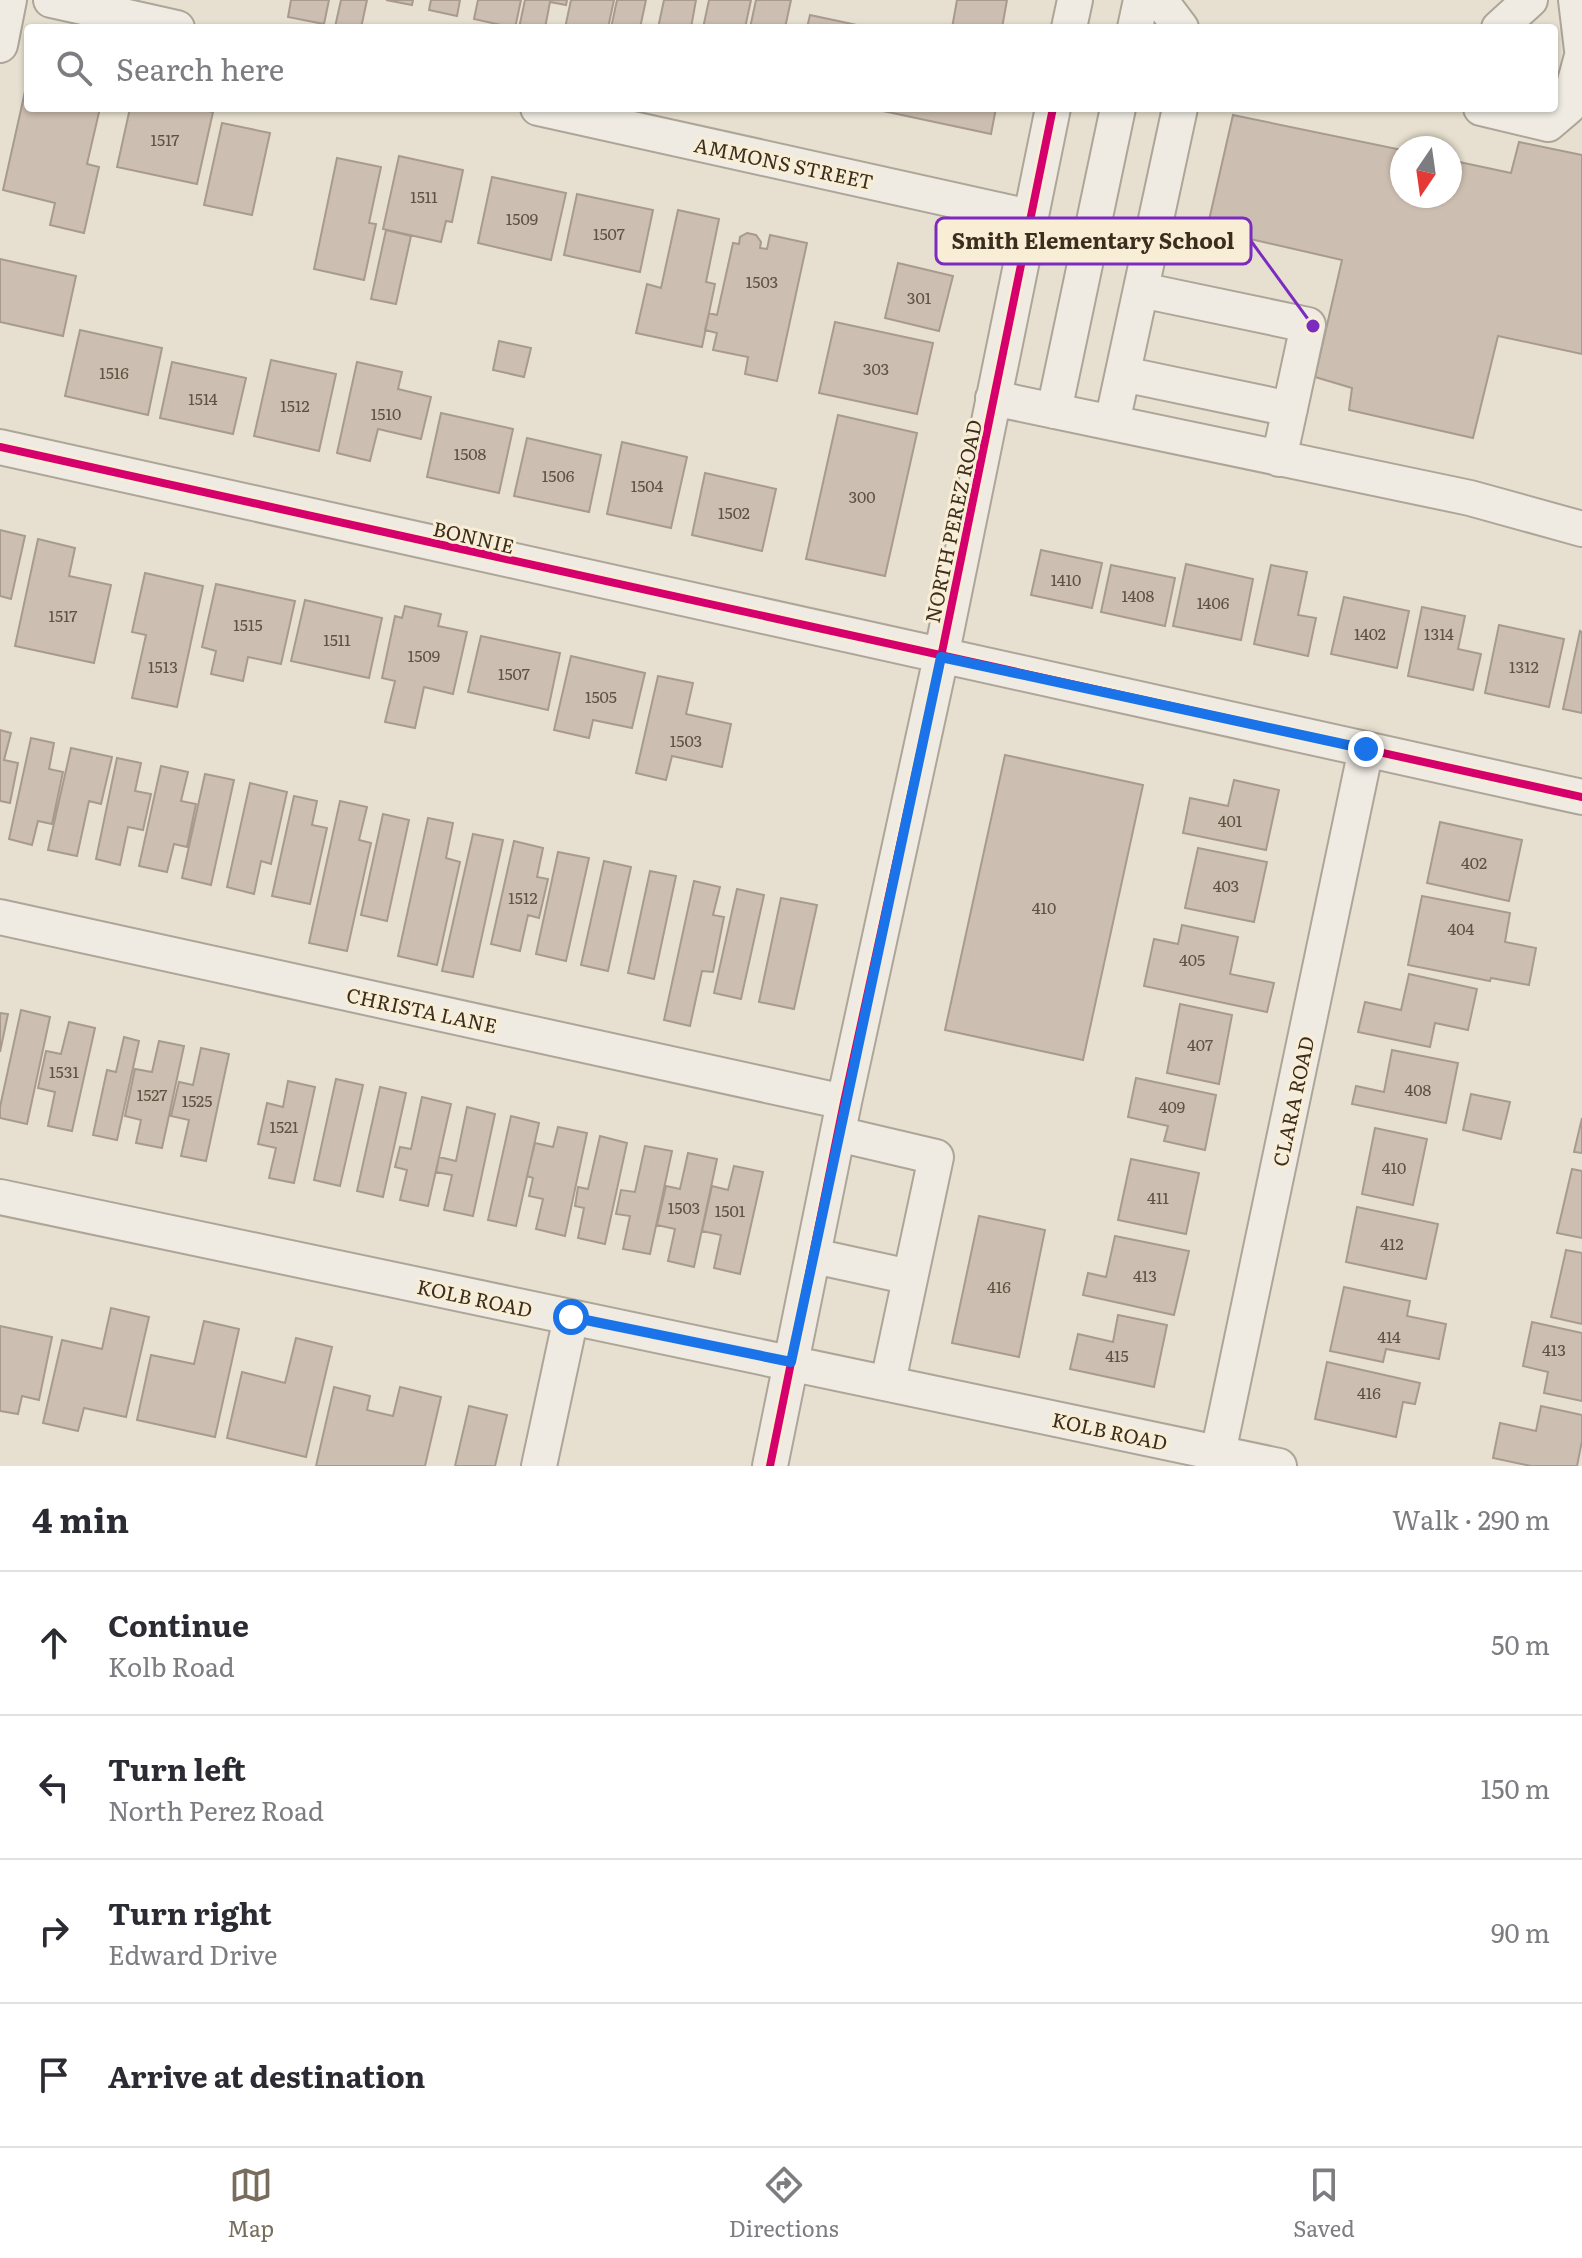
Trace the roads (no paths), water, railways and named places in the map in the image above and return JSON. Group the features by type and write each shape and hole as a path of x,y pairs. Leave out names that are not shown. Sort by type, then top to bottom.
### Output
{"street":[{"path":"0,45 9,0"},
{"path":"51,0 159,24"},
{"path":"1070,24 1075,0"},
{"path":"1136,24 1141,0"},
{"path":"1160,0 1178,24"},
{"path":"1503,24 1530,0"},
{"path":"1576,0 1582,50"},
{"path":"1498,112 1548,124 1568,107 1582,56"},
{"name":"AMMONS STREET","path":"556,112 1030,217"},
{"name":"NORTH PEREZ ROAD","path":"770,1466 1052,112"},
{"path":"1054,411 1117,112"},
{"path":"1112,423 1179,112"},
{"path":"1141,290 1308,325 1279,459"},
{"path":"1123,374 1290,409"},
{"path":"993,398 1470,498 1582,529"},
{"name":"BONNIE","path":"0,447 1582,797"},
{"name":"CLARA ROAD","path":"1218,1453 1366,749"},
{"name":"CHRISTA LANE","path":"0,917 841,1118 936,1157 910,1277"},
{"name":"KOLB ROAD","path":"0,1197 1279,1466"},
{"path":"814,1256 910,1277 888,1382"},
{"path":"539,1466 571,1317"}],"place":[{"name":"Smith Elementary School","path":"1313,326"}]}
